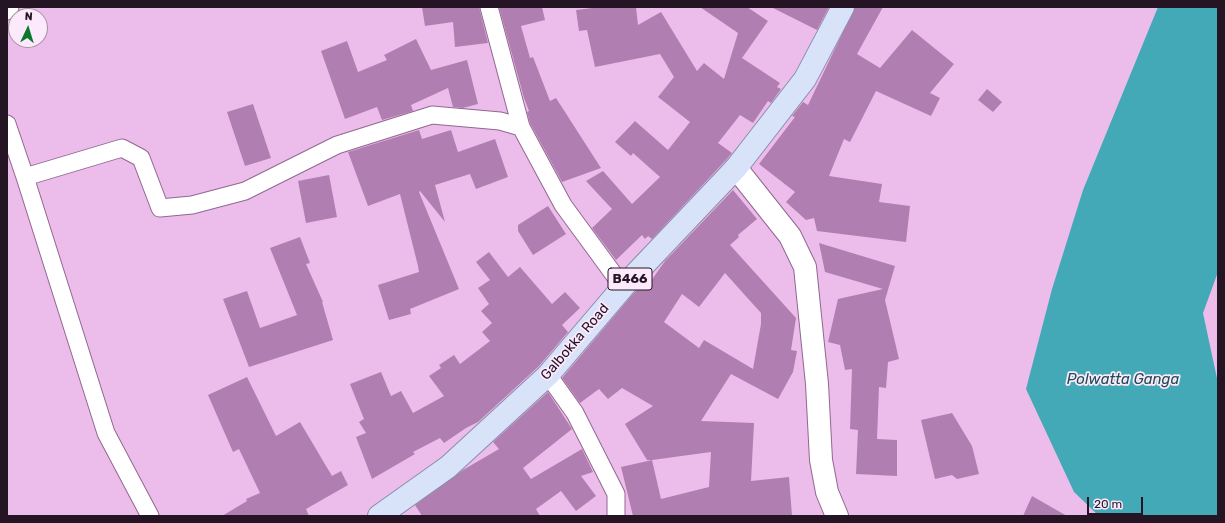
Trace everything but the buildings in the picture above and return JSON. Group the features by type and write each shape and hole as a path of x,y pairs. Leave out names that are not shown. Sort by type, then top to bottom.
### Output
{"main road":[{"name":"Galbokka Road","path":"379,516 448,467 548,375 623,287 736,168 805,79 843,7"},
{"path":"736,168 790,236 805,267 817,384 821,460 827,492 837,516"}],"street":[{"path":"7,11 10,7"},
{"path":"489,7 521,127 563,205 623,287"},
{"path":"25,177 122,148 141,158 160,208 192,205 245,191 338,145 432,115 500,121 521,127"},
{"path":"7,124 106,433 150,516"},
{"path":"548,375 575,413 616,494 616,516"}],"water":[{"name":"Polwatta Ganga","path":"1158,7 1218,7 1218,272 1203,313 1218,383 1218,516 1099,516 1074,492 1026,389 1052,289 1083,190"}]}
